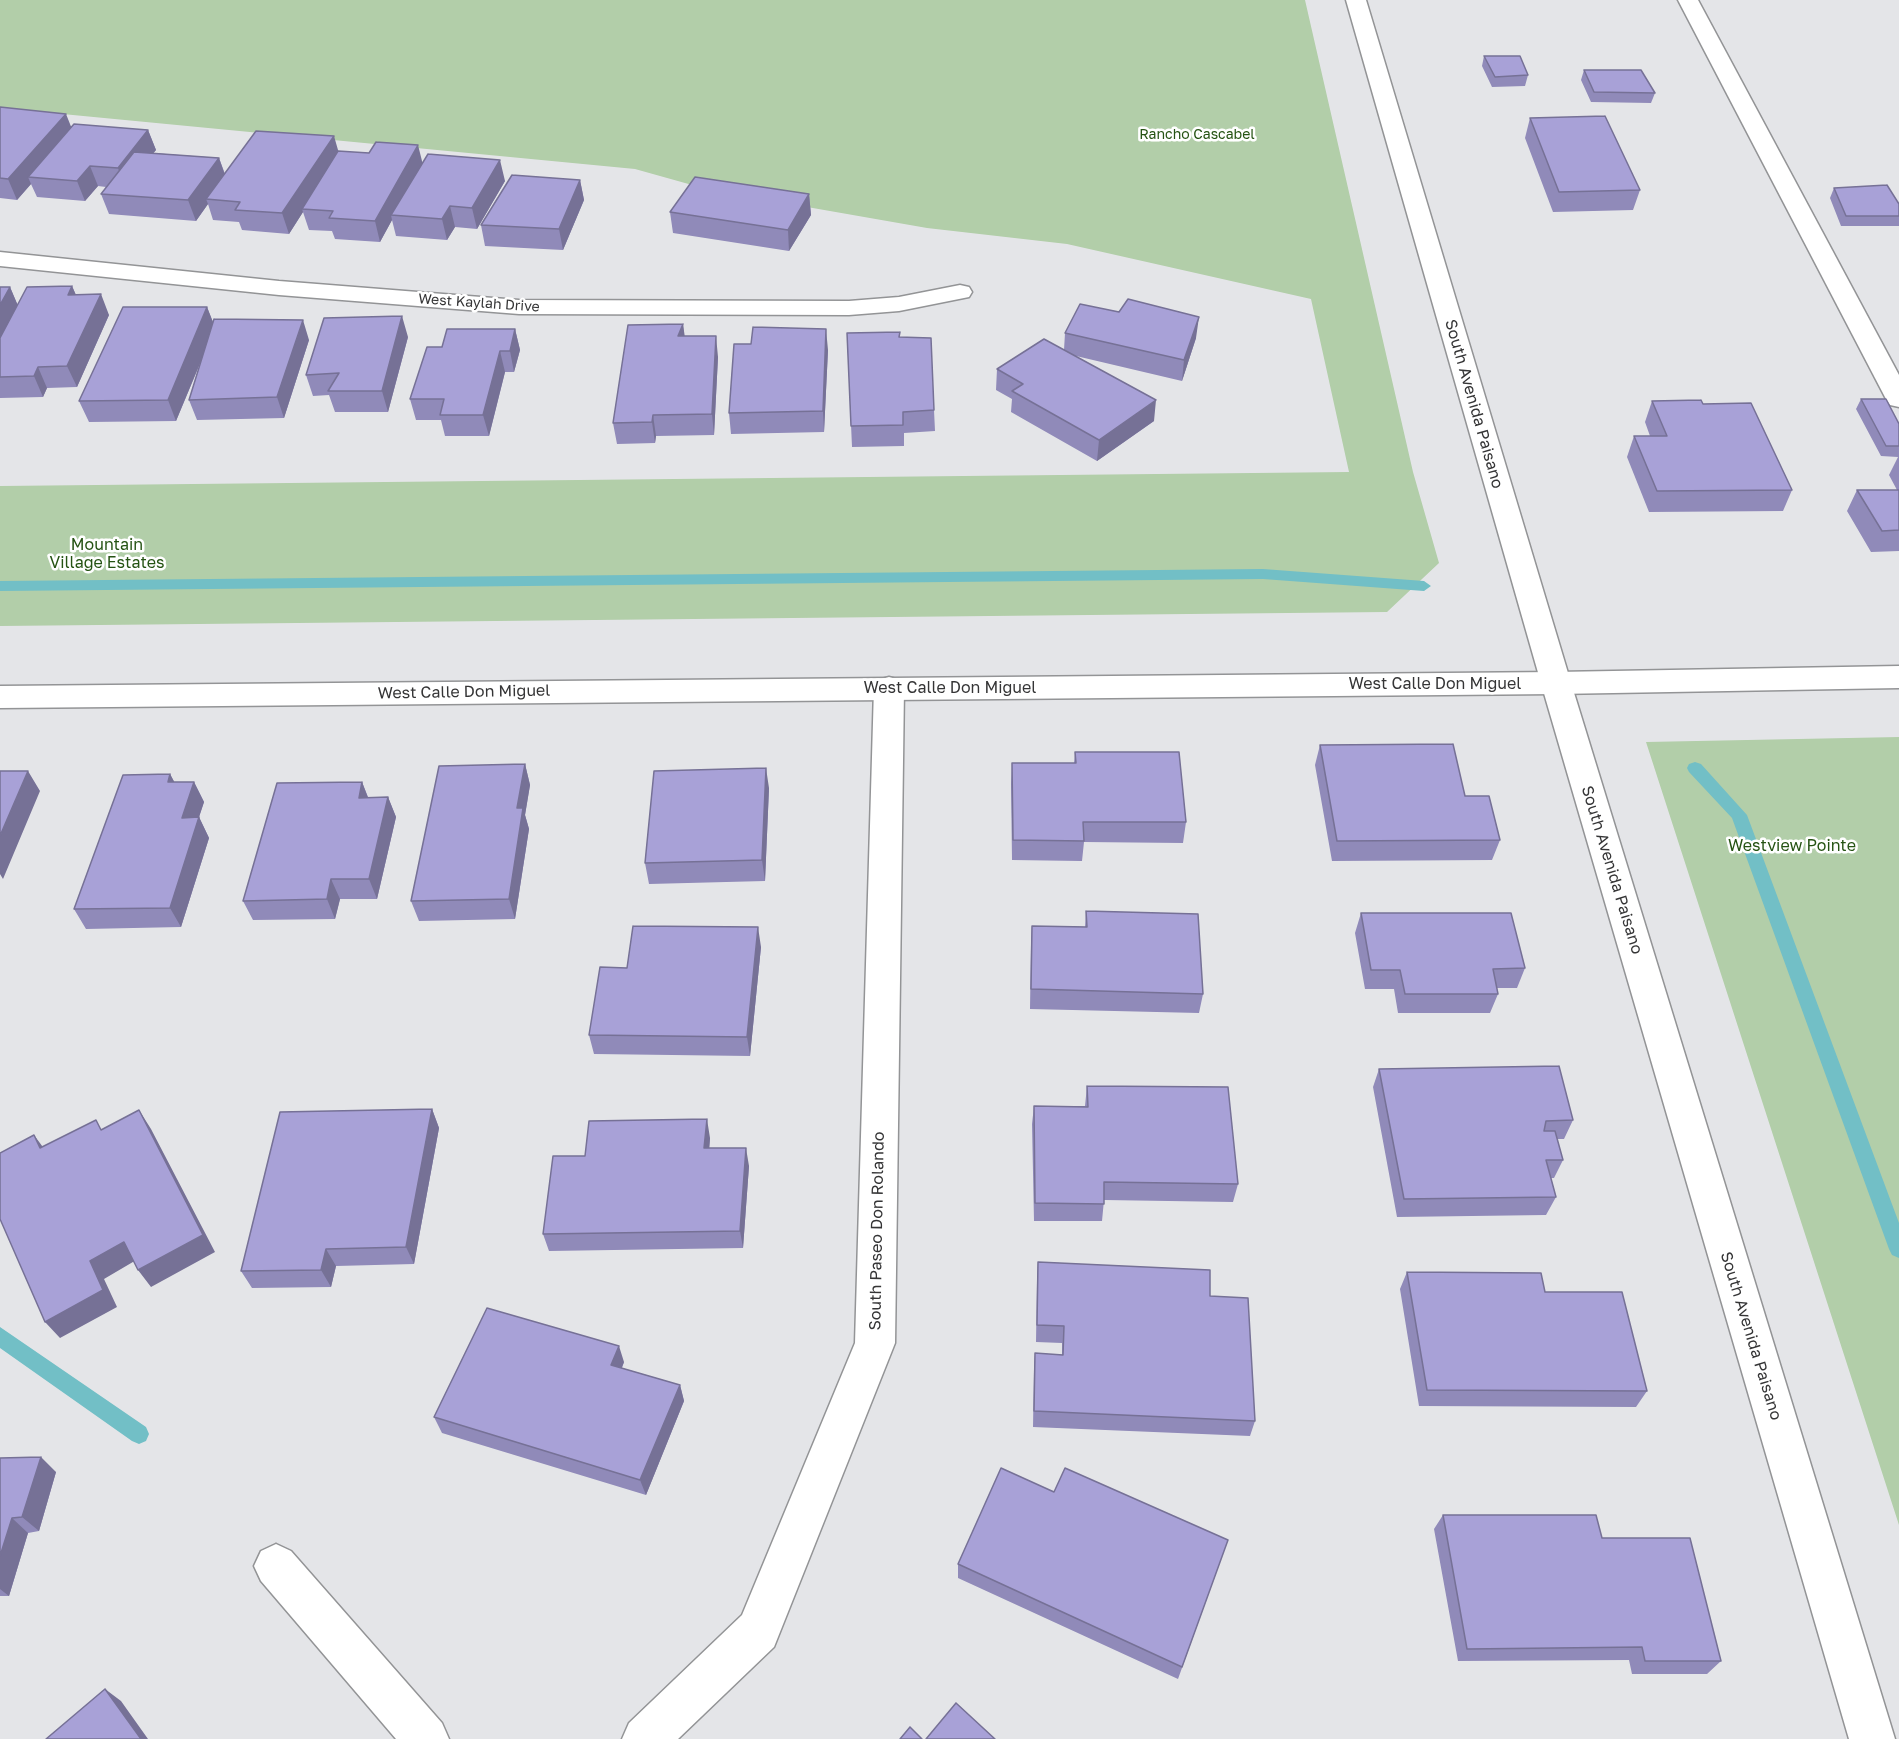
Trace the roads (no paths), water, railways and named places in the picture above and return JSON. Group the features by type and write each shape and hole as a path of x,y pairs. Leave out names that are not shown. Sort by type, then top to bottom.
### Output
{"street":[{"name":"South Avenida Paisano","path":"1356,0 1556,683 1872,1739"},
{"path":"1688,0 1899,399"},
{"name":"West Kaylah Drive","path":"0,259 279,288 519,307 849,308 899,304 960,292"},
{"name":"West Calle Don Miguel","path":"0,697 1556,683 1899,677"},
{"name":"South Paseo Don Rolando","path":"645,1739 758,1631 874,1343 889,688"},
{"path":"276,1566 426,1739"}],"waterway":[{"path":"0,586 1263,574 1424,586"},
{"path":"1695,768 1739,815 1899,1249"},
{"path":"0,1336 139,1434"}],"park label":[{"name":"Rancho Cascabel","path":"1197,135"},
{"name":"Mountain Village Estates","path":"107,554"},
{"name":"Westview Pointe","path":"1792,846"}]}
